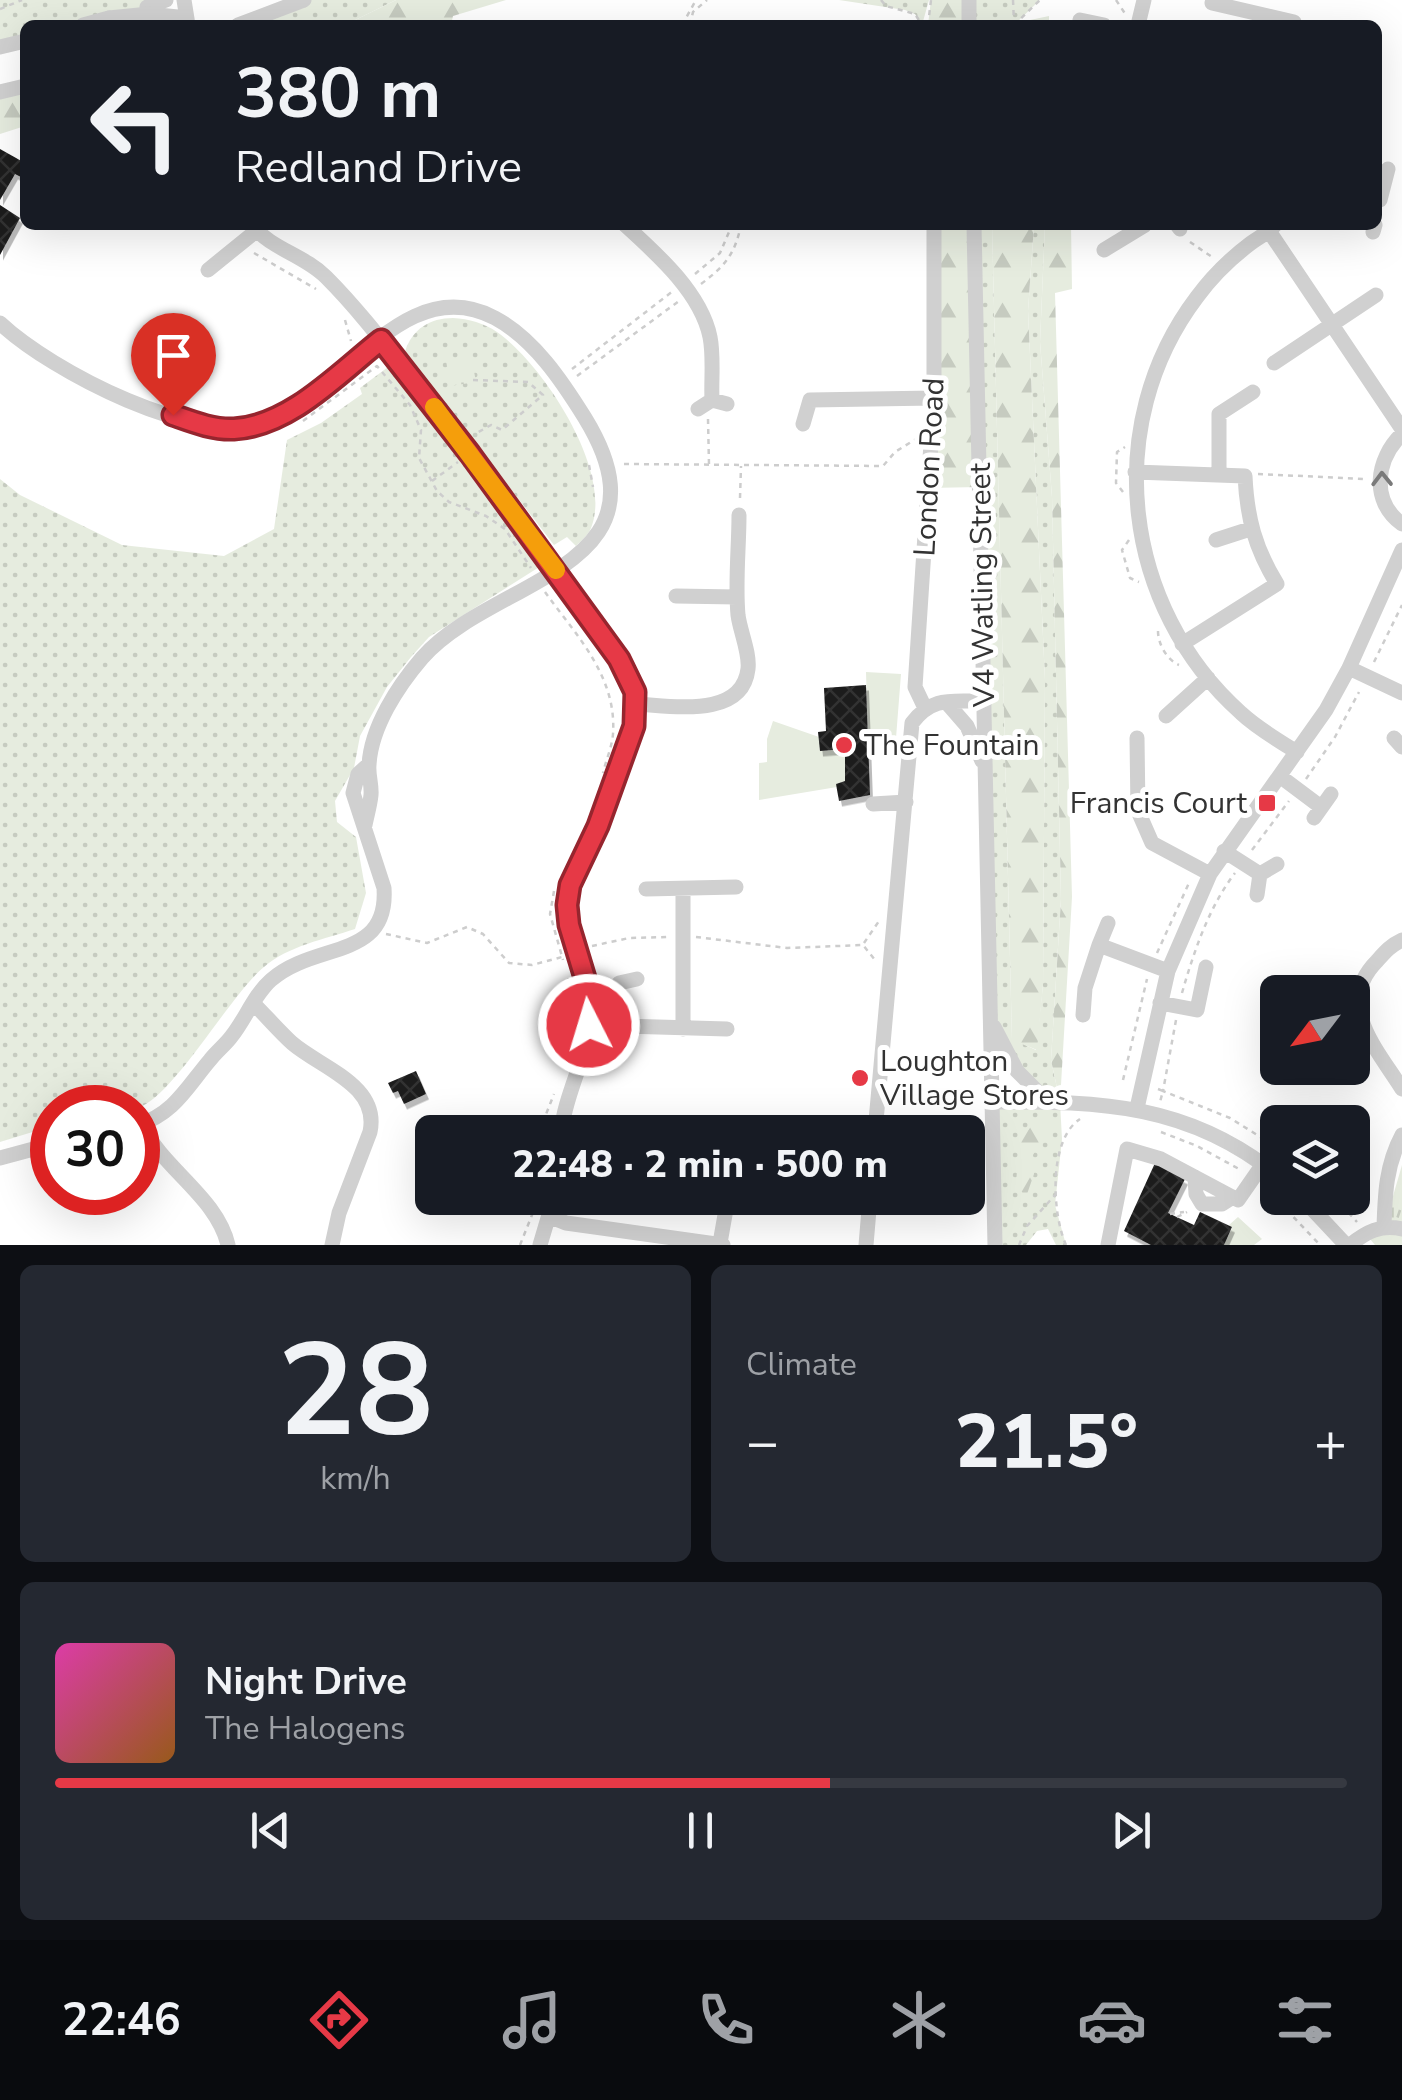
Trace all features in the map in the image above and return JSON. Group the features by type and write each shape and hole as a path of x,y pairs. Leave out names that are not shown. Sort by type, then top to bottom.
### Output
{"street":[{"path":"102,20 148,10 166,0"},
{"path":"251,20 304,0"},
{"path":"1212,3 1286,20"},
{"path":"266,20 283,8"},
{"path":"148,10 183,20"},
{"path":"1382,190 1388,169"},
{"path":"208,270 252,230"},
{"path":"257,230 322,272 381,340 556,570 619,659 635,692 634,726 621,768 570,885 569,925 588,988 589,1025 563,1115"},
{"path":"630,230 688,294 702,316 710,338 711,404"},
{"name":"London Road","path":"877,1115 912,723 924,706 915,687 934,398 934,230"},
{"name":"V4 Watling Street","path":"974,230 994,1245"},
{"path":"1104,250 1137,230"},
{"path":"1269,230 1248,245 1196,297 1169,342 1150,384 1139,426 1137,516 1144,558 1160,601 1204,682 1297,752"},
{"path":"1273,230 1402,431 1382,463 1379,483 1384,502 1402,524"},
{"path":"1274,363 1376,296"},
{"path":"0,323 56,364 116,394 202,426 234,429 269,422 303,401 422,311 439,306 471,308 500,320 532,347 565,385 592,429 613,491 602,526 584,552 468,622 422,658 386,711 369,764 358,774 353,793 384,888 386,903 375,932 286,968 267,984 180,1100 160,1116"},
{"path":"803,424 810,400 810,380"},
{"path":"1219,475 1218,414 1253,392"},
{"path":"810,400 934,398"},
{"path":"1135,472 1246,476 1250,529 1258,553 1277,584 1182,644"},
{"path":"635,704 703,706 724,702 740,687 748,668 737,597 739,515"},
{"path":"1216,540 1250,529"},
{"path":"1137,1108 1168,971 1210,874 1281,777 1349,668 1402,550"},
{"path":"676,596 737,597"},
{"path":"1349,668 1401,689"},
{"path":"1166,716 1204,682"},
{"path":"924,706 985,701"},
{"path":"947,702 967,726 986,769"},
{"path":"1136,738 1138,811 1152,844 1210,874"},
{"path":"1281,777 1322,806"},
{"path":"873,804 906,802"},
{"path":"1224,850 1260,874"},
{"path":"1260,874 1277,864"},
{"path":"1257,895 1260,874"},
{"path":"646,889 736,888"},
{"path":"683,889 683,1029"},
{"path":"1083,1015 1085,988 1108,923"},
{"path":"1366,975 1393,944 1402,940"},
{"path":"1099,945 1168,971"},
{"path":"1160,1003 1197,1010 1206,967"},
{"path":"588,988 637,980"},
{"path":"254,1003 294,1044 359,1089 369,1106 370,1132 338,1213 332,1245"},
{"path":"992,1024 1017,1071 1048,1102"},
{"path":"589,1025 727,1029"},
{"path":"1370,1041 1402,1090"},
{"path":"993,1102 1137,1108 1220,1138 1260,1162"},
{"path":"1384,1227 1385,1186 1402,1135"},
{"path":"1108,1245 1127,1149 1160,1159 1238,1200 1260,1168"},
{"path":"0,1158 30,1150"},
{"path":"160,1155 214,1214 228,1245"},
{"path":"540,1245 551,1215"},
{"path":"550,1218 615,1238 721,1244 726,1215"},
{"path":"866,1245 869,1215"},
{"path":"1319,1215 1348,1245 1384,1227 1402,1228"}],"path":[{"path":"0,10 22,0"},
{"path":"692,20 707,0"},
{"path":"881,0 886,6 915,14 919,20"},
{"path":"1019,20 1040,0"},
{"path":"1116,0 1131,20"},
{"path":"565,385 726,265 735,250 739,230"},
{"path":"1181,230 1197,249 1217,260 1210,267"},
{"path":"299,423 377,366 410,404 421,430 419,458 436,491 449,502 486,516 505,529 538,583 602,672 612,704 613,736 602,780"},
{"path":"473,380 528,382 543,395 520,412"},
{"path":"709,465 711,404"},
{"path":"607,464 883,466 906,444 932,436"},
{"path":"1125,505 1116,482 1117,452 1125,448 1128,436"},
{"path":"585,454 593,492"},
{"path":"739,515 740,465"},
{"path":"1246,476 1367,479"},
{"path":"1128,528 1129,540 1122,550 1130,578 1139,582"},
{"path":"1159,628 1160,644 1172,662 1204,682"},
{"path":"555,886 550,914 574,1010 568,1054"},
{"path":"863,945 878,922 895,918"},
{"path":"375,932 427,943 467,927 483,934 509,962 532,965 562,957"},
{"path":"786,948 863,945"},
{"path":"863,945 875,960 890,968"},
{"path":"1144,1085 1164,1091 1157,1113"},
{"path":"546,1115 557,1086"},
{"path":"1066,1245 1057,1220 1056,1194 1062,1139 1073,1124 1091,1116"},
{"path":"1018,1245 1027,1226 1056,1194"},
{"path":"1170,1214 1190,1210"},
{"path":"520,1245 532,1215"},
{"path":"1350,1215 1366,1233"}],"green space":[{"path":"0,0 166,0 100,20 20,20 20,42 0,47"},
{"path":"304,0 396,0 355,20 266,20"},
{"path":"396,0 506,0 453,16 452,20 355,20"},
{"path":"839,0 929,0 923,20 905,10"},
{"path":"931,0 969,0 969,20 929,20"},
{"path":"969,0 1040,0 1019,20 969,20"},
{"path":"20,86 20,128 0,134 0,91"},
{"path":"934,230 974,230 979,487 929,488"},
{"path":"974,230 992,230 1012,1039 1036,1050 1043,985 1045,680 1028,311 1034,230 1045,230 1040,342 1052,497 1061,899 1051,1060 1060,1102 1062,1139 1055,1205 1066,1245 1056,1245 1048,1229 1037,1231 1026,1245 995,1245 993,1102 1046,1102 992,1024"},
{"path":"992,230 1034,230 1028,311 1045,680 1043,985 1037,1050 1012,1040"},
{"path":"1045,230 1071,230 1072,289 1055,293 1072,897 1060,1102 1051,1060 1061,899 1052,497 1040,342"},
{"path":"453,318 487,326 515,347 570,420 592,478 595,504 590,530 576,546 567,537 554,545 405,352 423,326"},
{"path":"471,355 476,382 450,386 446,360"},
{"path":"392,364 544,564 429,637 387,687 360,736 354,768 335,801 337,822 356,837 366,893 355,929 295,948 264,967 160,1093 160,1085 30,1085 30,1133 0,1142 0,479 20,495 122,545 224,556 274,529 287,440 321,423 362,394 360,388"},
{"path":"866,672 901,674 896,738 868,740"},
{"path":"773,721 819,737 820,751 845,749 845,781 837,787 759,800 759,763 767,762 767,739"},
{"path":"1042,1112 1050,1124 1033,1155 1034,1174 1026,1197 1016,1185 1019,1142"},
{"path":"1402,1165 1402,1245 1375,1245 1365,1233 1384,1227"},
{"path":"1238,1217 1262,1239 1254,1245 1224,1245 1232,1228 1229,1225"}],"building":[{"path":"0,149 20,160 20,176 15,174 0,200"},
{"path":"0,205 20,218 0,255"},
{"name":"The Fountain","path":"866,685 870,795 839,801 836,784 845,781 845,749 820,751 818,732 826,731 824,688"},
{"path":"416,1071 426,1094 404,1104 398,1091 393,1093 388,1083"},
{"path":"1155,1163 1185,1179 1168,1213 1194,1225 1200,1212 1232,1227 1224,1245 1151,1245 1124,1231"}],"slow traffic":[{"path":"434,407 556,570"}],"place":[{"name":"The Fountain","path":"844,745"},
{"name":"Francis Court","path":"1267,803"},
{"name":"Loughton Village Stores","path":"860,1078"}],"route":[{"path":"173,415 202,426 234,429 269,422 303,401 381,340 470,454 619,659 635,692 634,726 598,826 570,885 567,905 588,988 589,1025"}]}
